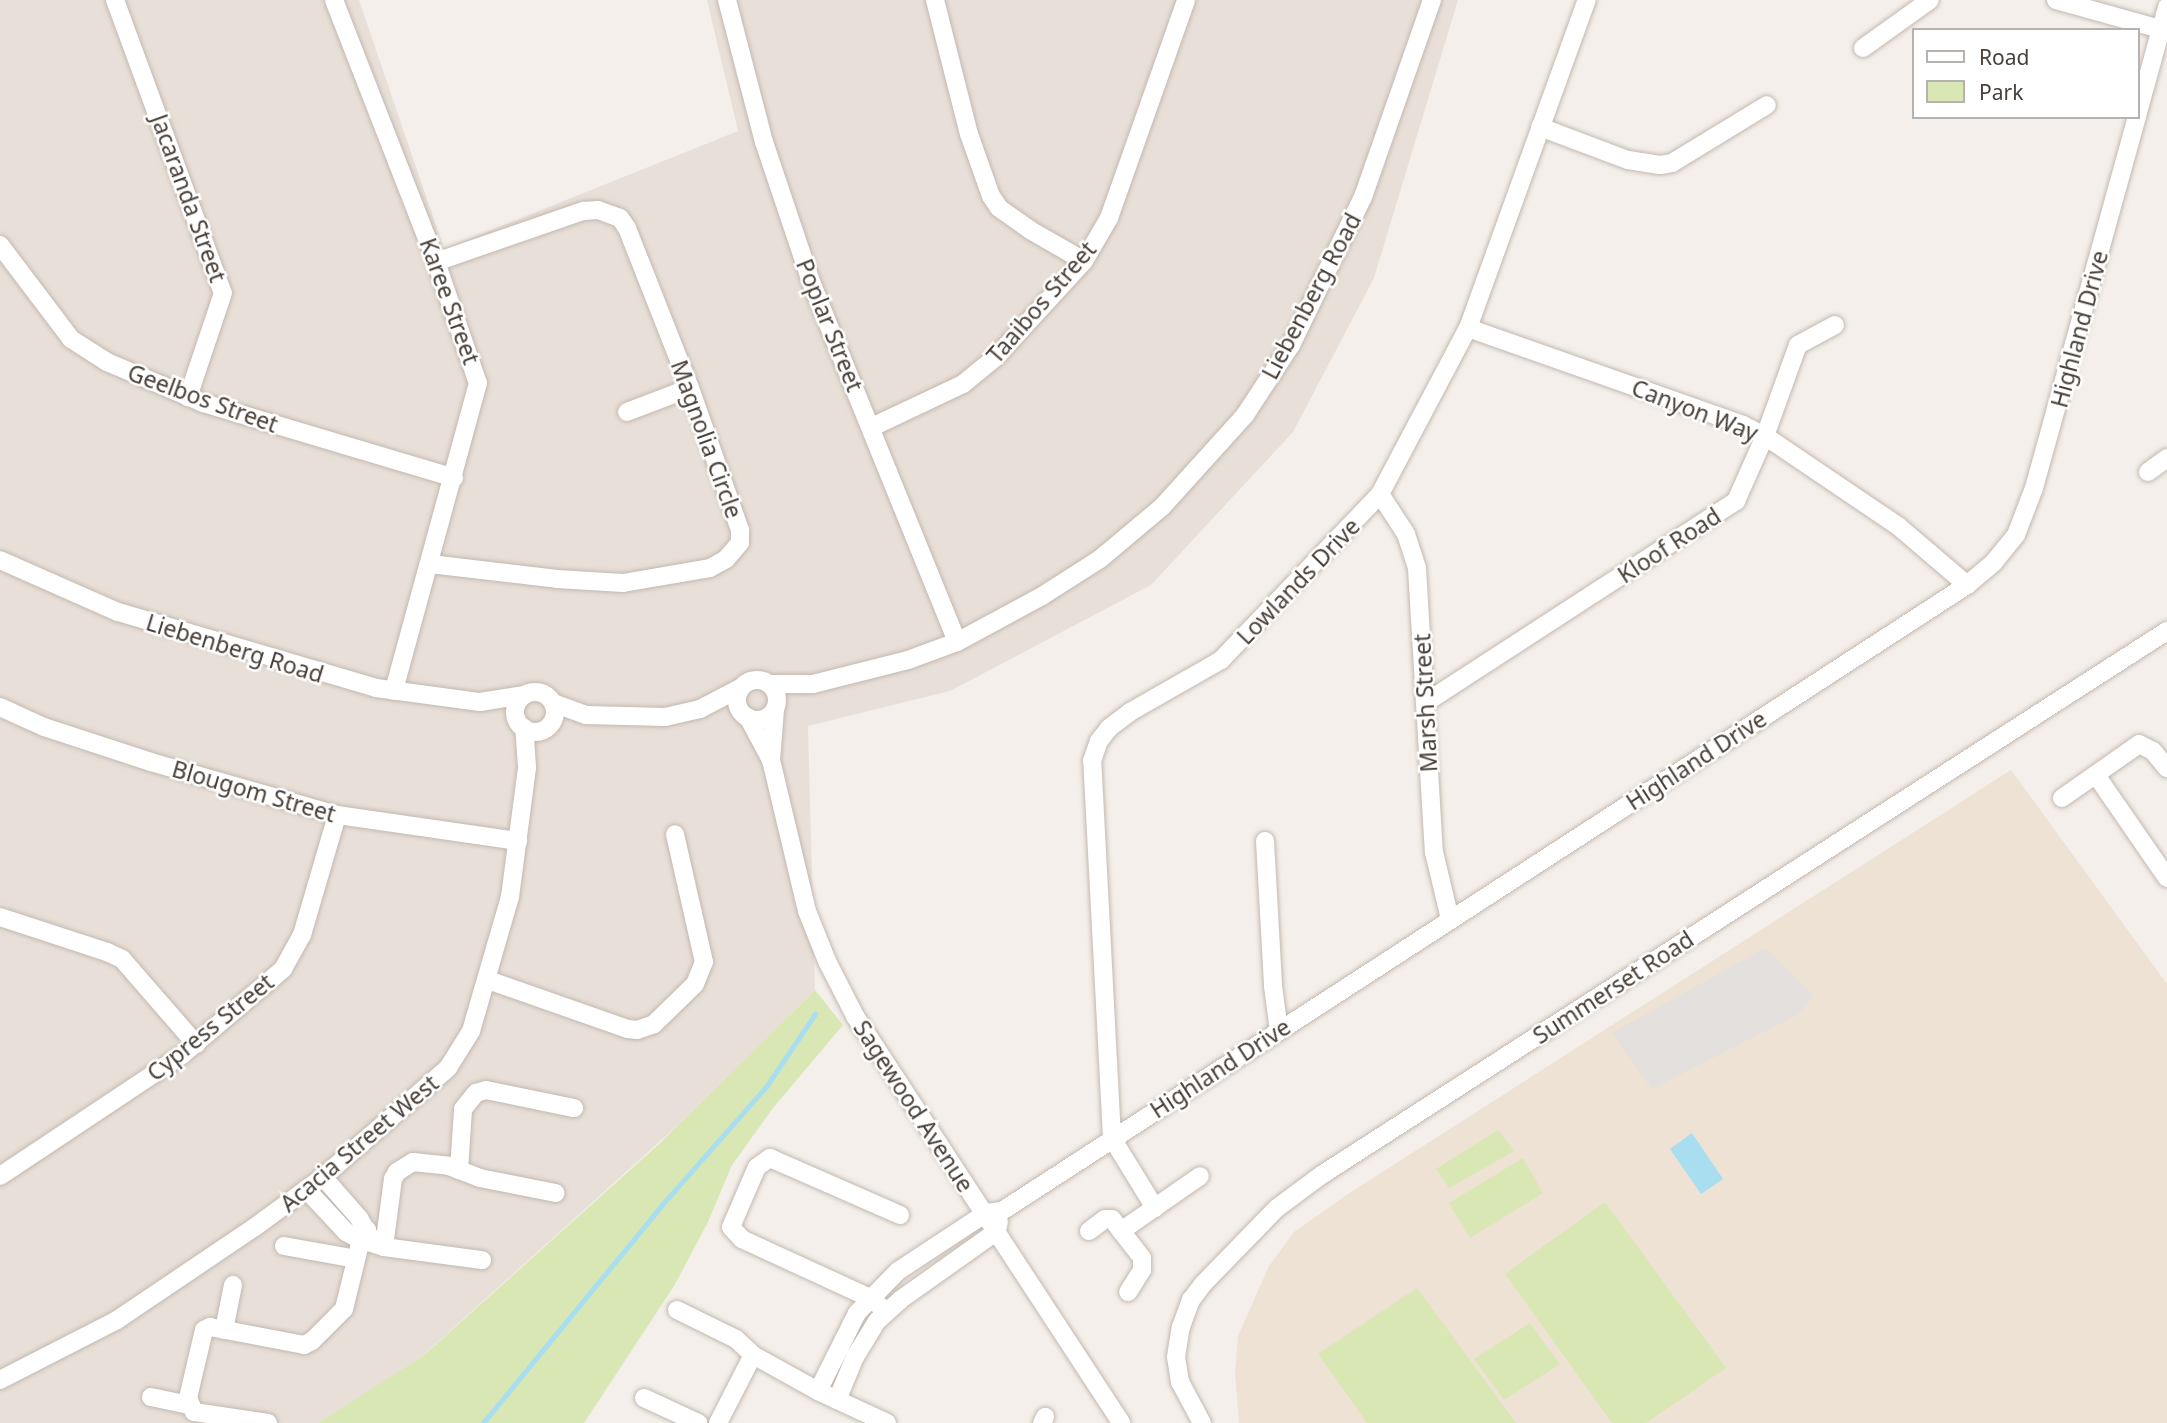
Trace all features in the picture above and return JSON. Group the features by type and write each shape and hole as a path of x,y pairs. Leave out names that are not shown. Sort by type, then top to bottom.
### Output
{"street":[{"name":"Jacaranda Street","path":"115,0 223,293 187,397"},
{"name":"Karee Street","path":"334,0 436,262 478,383 394,691"},
{"name":"Poplar Street","path":"727,0 764,142 811,282 957,642"},
{"path":"935,0 969,134 990,196 999,208 1030,230 1084,261"},
{"name":"Taaibos Street","path":"872,427 962,384 1005,348 1084,261 1109,218 1186,0"},
{"name":"Liebenberg Road","path":"769,684 813,684 908,660 957,642 1042,596 1100,559 1161,508 1245,415 1291,345 1363,197 1432,0"},
{"name":"Lowlands Drive","path":"1112,1138 1092,761 1099,741 1109,728 1130,712 1221,660 1380,494 1468,328 1587,0"},
{"path":"1863,48 1930,0"},
{"path":"2056,0 2164,30"},
{"name":"Highland Drive","path":"2139,111 2164,30 2167,7"},
{"path":"1539,127 1628,160 1660,165 1672,163 1768,105"},
{"name":"Highland Drive","path":"818,1391 847,1329 870,1298 898,1271 1279,1031 1967,585 1994,562 2016,535 2034,488 2136,119"},
{"name":"Magnolia Circle","path":"430,564 557,579 623,583 710,568 726,559 740,543 740,530 690,388 627,228 611,213 583,211 436,262"},
{"name":"Geelbos Street","path":"0,245 76,344 107,362 187,397 454,478"},
{"name":"Kloof Road","path":"1425,703 1736,501 1766,436 1798,345 1835,325"},
{"name":"Canyon Way","path":"1468,328 1743,425 1766,436 1898,526 1967,585"},
{"path":"627,412 690,388"},
{"path":"2148,472 2167,458"},
{"name":"Marsh Street","path":"1380,494 1414,552 1434,852 1450,919"},
{"name":"Liebenberg Road","path":"0,560 118,612 288,664 394,691 480,702 524,695"},
{"name":"Summerset Road","path":"1202,1423 1180,1382 1176,1357 1181,1327 1191,1300 1203,1283 1277,1208 1323,1174 2164,639"},
{"path":"586,715 532,731 523,727 516,713 524,695 537,692 553,703 586,715 657,717 700,709 758,680 769,684 775,691 775,707 760,719 700,709"},
{"name":"Liebenberg Road","path":"775,707 813,684"},
{"path":"742,687 737,704 746,716"},
{"name":"Liebenberg Road","path":"480,702 523,727"},
{"path":"547,728 555,715 553,703"},
{"name":"Blougom Street","path":"0,707 44,727 113,750 337,815 517,841"},
{"name":"Sagewood Avenue","path":"771,760 775,707"},
{"name":"Sagewood Avenue","path":"746,716 771,760 807,911 836,981 868,1039 994,1212 997,1231 1121,1423"},
{"name":"Acacia Street West","path":"0,1380 117,1320 306,1189 448,1068 471,1031 510,897 527,767 523,727"},
{"name":"Acacia Street West","path":"527,767 547,728"},
{"path":"2062,798 2139,744 2153,751 2167,768"},
{"path":"2096,775 2167,878"},
{"name":"Cypress Street","path":"0,1176 196,1044 291,959 302,936 337,815"},
{"path":"488,980 628,1029 637,1030 654,1024 695,984 704,962 675,834"},
{"path":"1265,841 1273,986 1279,1031"},
{"path":"0,917 122,959 196,1044"},
{"path":"459,1170 463,1109 476,1093 486,1090 574,1108"},
{"path":"1112,1138 1155,1208"},
{"path":"886,1311 870,1298 742,1239 734,1233 731,1224 757,1167 770,1158 900,1215"},
{"path":"268,1423 194,1412 188,1398 201,1337 210,1327 304,1345 312,1341 344,1309 356,1259 371,1240 397,1171 413,1162 435,1163 480,1178 556,1193"},
{"path":"1121,1230 1200,1176"},
{"path":"323,1177 371,1240"},
{"path":"306,1189 346,1232 371,1240 482,1260"},
{"path":"321,1206 337,1193"},
{"path":"1089,1231 1110,1218 1143,1264 1128,1292"},
{"path":"837,1400 870,1329 886,1311 997,1231"},
{"path":"284,1246 356,1259"},
{"path":"224,1330 233,1285"},
{"path":"677,1310 736,1339 753,1355 818,1391 887,1423"},
{"path":"718,1423 753,1355"},
{"path":"150,1397 190,1405"},
{"path":"644,1398 698,1423"}],"shaded area":[{"path":"0,0 359,0 444,249 738,131 707,0 1458,0 1374,278 1293,432 1151,585 950,691 808,726 815,990 678,1125 418,1360 318,1423 0,1423"},
{"path":"2011,770 2167,984 2167,1423 1239,1423 1235,1373 1238,1336 1269,1266 1294,1232 1348,1194"},
{"path":"1765,948 1813,995 1799,1014 1652,1089 1612,1033"}],"green space":[{"path":"815,990 843,1025 773,1108 732,1165 708,1222 674,1286 584,1423 318,1423 423,1356 658,1145"},
{"path":"1498,1130 1514,1151 1449,1188 1436,1169"},
{"path":"1523,1158 1543,1193 1470,1238 1449,1203"},
{"path":"1605,1202 1726,1368 1646,1423 1612,1423 1505,1274"},
{"path":"1417,1288 1516,1423 1367,1423 1318,1354"},
{"path":"1530,1323 1560,1364 1504,1400 1474,1359"}],"water":[{"path":"1692,1133 1723,1179 1701,1194 1670,1149"}],"waterway":[{"path":"483,1423 661,1206 766,1087 815,1014"}]}
